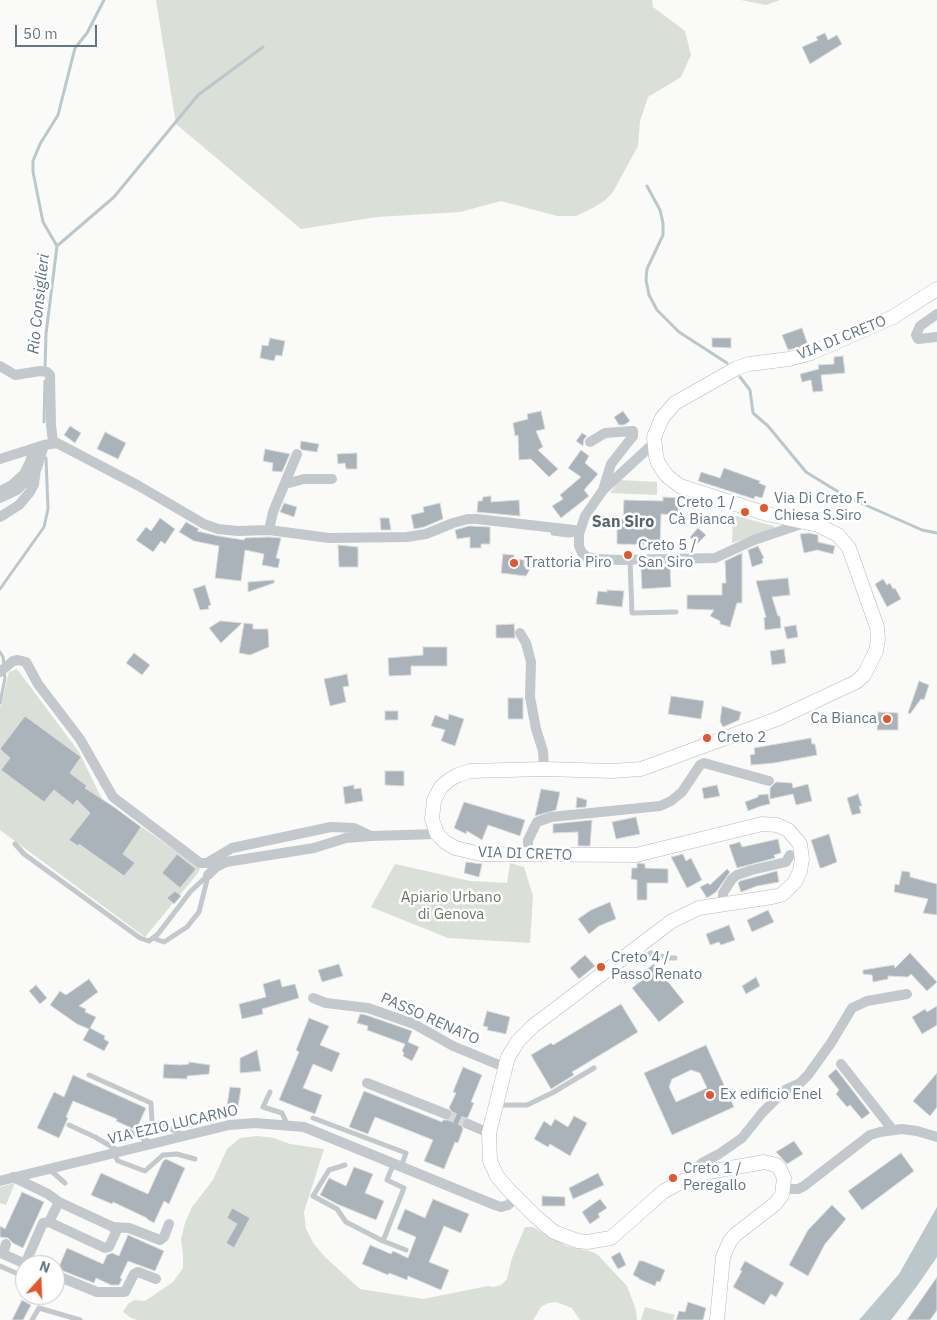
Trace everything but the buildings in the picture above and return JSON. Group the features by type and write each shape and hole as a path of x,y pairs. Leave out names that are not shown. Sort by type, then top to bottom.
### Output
{"main road":[{"name":"VIA DI CRETO","path":"654,443 658,426 667,410 737,368 749,364 789,359 812,353 893,317 937,289"},
{"path":"436,834 432,819 434,800 441,787 458,775 470,771 544,768 612,771 641,769 777,719 856,682 864,675 876,651 877,627 855,562 849,548 838,535 818,526 768,511 693,492 673,482 658,464 654,443"},
{"name":"VIA DI CRETO","path":"436,834 445,842 466,852 528,855 636,855 762,824 777,825 793,835 800,844 802,859 797,878 792,886 781,894 772,897 700,908 672,921 533,1026 512,1049 504,1067 489,1133 490,1161 497,1176 535,1216 562,1237 578,1241 597,1241 610,1238 664,1191 697,1174 753,1163 770,1162 780,1169 784,1189"},
{"path":"717,1320 722,1262 730,1241 775,1204 784,1189"}],"street":[{"path":"937,314 920,326 916,335 918,339 937,337"},
{"path":"0,366 15,375 44,371 51,377 51,425 36,468 34,484 30,492 18,505 0,517"},
{"path":"590,442 606,433 633,431 633,436 611,464 603,490"},
{"name":"VIA DI CRETO","path":"579,534 586,516 603,490 654,443"},
{"path":"0,491 12,485 24,474 30,462 45,444"},
{"path":"0,459 45,444 140,486 209,527 231,531 269,530 329,538 407,538 426,534 453,523 477,519 574,530 579,534 579,546 582,553 587,557 630,560 715,558 754,540 804,523"},
{"path":"269,530 273,512 297,454"},
{"path":"0,498 17,490 36,468"},
{"path":"285,484 304,479 332,479"},
{"path":"520,633 526,643 531,662 530,697 536,729 543,752 544,768"},
{"path":"0,672 13,661 26,662 38,684 80,739 113,798 200,863 207,863 232,848 331,828 354,828 371,836"},
{"path":"528,855 528,840 537,822 551,817 645,808 666,804 682,792 704,762 769,781"},
{"path":"208,875 216,867 226,862 314,848 346,838 436,834"},
{"path":"723,904 723,893 737,875 786,862 790,855"},
{"path":"697,1174 698,1167 702,1163 742,1138 762,1113 779,1096 808,1076 832,1043 852,1008 867,1001 907,994"},
{"name":"PASSO RENATO","path":"313,998 326,1003 368,1008 414,1024 454,1046 504,1067"},
{"path":"841,1064 892,1129"},
{"path":"367,1083 446,1114"},
{"name":"VIA EZIO LUCARNO","path":"0,1181 229,1125 254,1123 304,1127 501,1207 508,1205 516,1198"},
{"path":"468,1124 489,1133"},
{"path":"784,1189 798,1189 804,1186 870,1135 892,1129 917,1131 937,1137"},
{"path":"13,1177 48,1194 59,1202 112,1227 129,1228 160,1240 164,1238 169,1224"},
{"path":"50,1222 59,1202"},
{"path":"31,1255 43,1223 50,1222 105,1248 109,1247 116,1232 112,1227"},
{"path":"6,1244 3,1254 15,1259"},
{"path":"65,1279 97,1292 125,1292 134,1274 138,1272 156,1279"}],"lane":[{"path":"553,533 579,534"},
{"path":"630,560 632,613 676,612"},
{"path":"15,844 24,854 140,938 150,941 190,892 208,875"},
{"path":"153,938 164,942 187,928 199,912 208,875"},
{"path":"628,954 639,960 650,953 667,958 675,958"},
{"path":"496,1105 526,1105 552,1093 594,1068"},
{"path":"89,1075 151,1104 152,1122 188,1136"},
{"path":"270,1092 263,1107 282,1113 288,1126"},
{"path":"312,1118 406,1152 388,1180 404,1188 383,1241"},
{"path":"69,1126 95,1137 118,1153 118,1161 145,1171 163,1155 177,1154 195,1159"},
{"path":"129,1131 154,1144"},
{"path":"345,1165 329,1170 313,1196 337,1209 346,1222 383,1241 406,1250"},
{"path":"49,1169 64,1183"},
{"path":"0,1266 15,1273"},
{"path":"32,1320 38,1308 80,1320"}],"green space":[{"path":"156,0 652,0 653,7 685,31 691,55 681,77 648,97 640,121 638,146 613,192 604,201 576,216 557,216 501,201 460,212 377,217 301,229 176,124"},
{"path":"741,0 780,0 766,5"},
{"path":"620,480 657,482 657,495 610,493"},
{"path":"733,515 774,526 775,529 732,543"},
{"path":"17,669 79,752 102,799 200,868 198,873 145,937 0,830 0,708 9,672"},
{"name":"Apiario Urbano di Genova","path":"510,863 524,867 533,896 530,943 448,938 371,907 395,864 470,881 507,883"},
{"path":"257,1136 274,1138 290,1144 324,1149 304,1212 306,1229 314,1244 325,1257 360,1289 423,1299 501,1285 507,1279 512,1258 525,1227 533,1227 567,1246 598,1255 627,1286 636,1310 637,1320 580,1320 572,1308 556,1302 548,1303 541,1307 533,1320 138,1320 131,1318 123,1312 128,1304 134,1300 145,1301 173,1282 183,1268 181,1239 185,1223 192,1207 213,1180 227,1149 240,1138"},
{"path":"15,1183 6,1205 0,1203 0,1187"},
{"path":"645,1307 675,1315 673,1320 641,1320"}],"shaded area":[{"path":"937,1207 937,1257 917,1286 891,1320 859,1320 899,1274"}],"waterway":[{"name":"Rio Consiglieri","path":"45,370 46,334 57,246 43,222 33,172 33,161 40,144 58,115 75,48 87,33 104,0"},
{"path":"57,246 114,197 198,95 263,47"},
{"path":"647,186 660,210 663,223 663,235 647,269 646,280 649,295 657,310 679,332 727,363"},
{"path":"740,377 750,390 753,413 768,426 806,472 845,496 922,530 937,533"},
{"name":"Rio Consiglieri","path":"44,422 45,381"},
{"name":"Rio Consiglieri","path":"0,589 44,527 48,509 46,458"},
{"name":"Rio Consiglieri","path":"0,652 4,665"},
{"name":"Rio Consiglieri","path":"0,703 5,678 4,672"}],"tunnel":[{"path":"446,1114 468,1124"}],"place":[{"name":"Via Di Creto F. Chiesa S.Siro","path":"764,508"},
{"name":"Creto 1 / Cà Bianca","path":"745,512"},
{"name":"Creto 5 / San Siro","path":"628,555"},
{"name":"Trattoria Piro","path":"514,563"},
{"name":"Ca Bianca","path":"887,719"},
{"name":"Creto 2","path":"707,738"},
{"name":"Creto 4 / Passo Renato","path":"601,967"},
{"name":"Ex edificio Enel","path":"710,1095"},
{"name":"Creto 1 / Peregallo","path":"673,1178"}],"district":[{"name":"San Siro","path":"623,522"}]}
